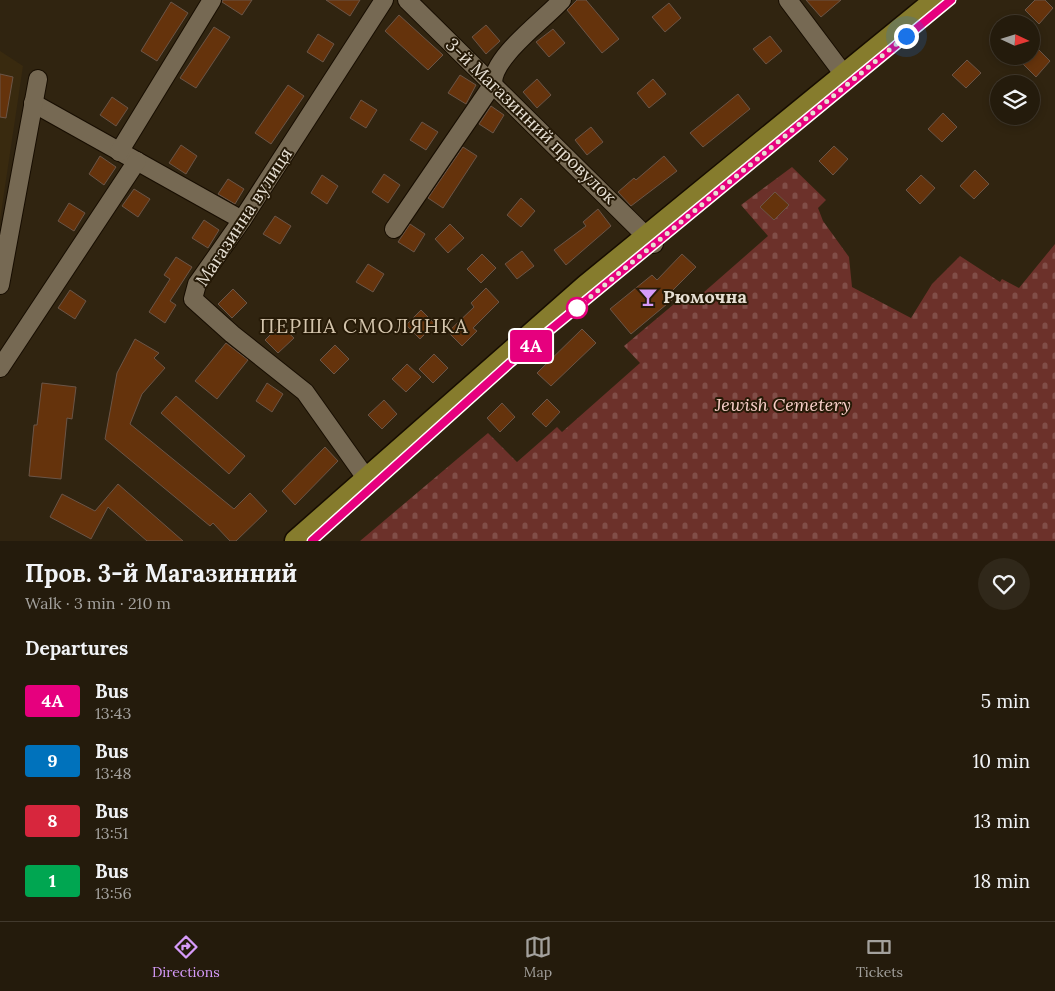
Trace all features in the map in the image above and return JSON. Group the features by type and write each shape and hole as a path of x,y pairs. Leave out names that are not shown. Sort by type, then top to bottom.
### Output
{"main road":[{"path":"312,541 469,398 651,240 936,0"},
{"path":"296,541 574,296 651,240 951,0"}],"street":[{"path":"119,152 212,0"},
{"name":"Магазинна вулиця","path":"366,478 305,392 232,334 193,299 197,284 242,220 384,0"},
{"name":"3-й Магазинний провулок","path":"407,0 651,240"},
{"path":"394,229 493,84 493,75 508,53 562,0"},
{"path":"788,0 845,76"},
{"path":"0,285 32,103 38,79"},
{"path":"32,103 242,220"},
{"path":"0,368 137,161"}],"shaded area":[{"path":"0,51 23,66 0,220"}],"green space":[{"name":"Jewish Cemetery","path":"792,167 826,200 818,208 823,221 849,257 852,287 911,318 932,284 960,256 1000,282 1002,279 1019,288 1055,244 1055,541 360,541 488,433 517,462 557,427 562,432 640,363 624,346 686,294 695,300 768,236 741,205"}],"building":[{"path":"223,0 252,0 242,15 222,2"},
{"path":"326,0 360,0 350,16"},
{"path":"577,0 586,0 619,39 602,53 567,10"},
{"path":"806,0 841,0 821,17"},
{"path":"1035,0 1045,0 1053,8 1040,23 1040,15 1030,15 1025,10"},
{"path":"171,2 188,13 157,61 141,51"},
{"path":"669,3 681,18 665,32 652,17"},
{"path":"399,15 443,55 428,70 385,31"},
{"path":"486,25 500,41 486,54 472,37"},
{"path":"214,27 230,37 196,88 180,78"},
{"path":"553,29 565,43 549,57 536,42"},
{"path":"318,34 334,44 323,62 307,52"},
{"path":"770,36 782,51 766,64 753,49"},
{"path":"1040,51 1050,61 1038,75 1034,75 1024,65 1040,65"},
{"path":"967,60 981,73 966,88 952,75"},
{"path":"0,74 13,77 6,118 0,117"},
{"path":"460,75 476,85 466,104 448,93"},
{"path":"537,79 551,95 537,108 523,92"},
{"path":"653,79 666,94 649,108 637,93"},
{"path":"288,85 304,96 271,144 255,133"},
{"path":"738,94 750,109 703,147 690,133"},
{"path":"112,97 128,108 116,126 100,115"},
{"path":"361,100 377,110 366,128 350,118"},
{"path":"491,106 504,115 493,133 479,124"},
{"path":"943,113 957,127 942,142 928,129"},
{"path":"422,122 438,132 426,150 410,140"},
{"path":"591,127 603,142 587,155 575,140"},
{"path":"181,145 197,156 186,174 169,163"},
{"path":"834,146 848,159 833,175 819,161"},
{"path":"463,147 477,156 443,208 428,198"},
{"path":"100,156 116,167 104,185 89,174"},
{"path":"664,156 677,171 631,206 618,192 634,178 636,180"},
{"path":"975,170 989,184 974,199 960,186"},
{"path":"384,174 400,185 388,203 372,192"},
{"path":"322,175 338,186 327,204 311,193"},
{"path":"921,175 935,188 920,204 906,190"},
{"path":"228,179 244,189 235,204 218,194"},
{"path":"134,189 150,199 138,217 122,206"},
{"path":"775,192 789,205 774,220 760,207"},
{"path":"521,198 535,211 521,227 507,215"},
{"path":"69,203 85,213 74,231 58,221"},
{"path":"598,209 611,226 566,265 554,250 586,226 583,222"},
{"path":"275,216 291,226 280,244 263,234"},
{"path":"204,220 219,230 208,248 192,238"},
{"path":"410,224 425,234 414,252 398,242"},
{"path":"450,224 464,238 448,253 435,239"},
{"path":"522,251 534,266 517,279 505,264"},
{"path":"482,254 496,268 481,283 467,269"},
{"path":"682,254 696,267 669,294 673,299 631,334 610,309 652,275 657,280"},
{"path":"176,257 192,267 170,301 176,305 165,323 149,312 170,279 164,275"},
{"path":"368,264 384,274 373,292 356,282"},
{"path":"486,288 499,302 473,328 477,331 462,346 448,332 474,307 471,303"},
{"path":"233,289 247,303 232,318 218,304"},
{"path":"70,290 86,301 75,319 58,308"},
{"path":"421,310 435,324 420,339 406,325"},
{"path":"280,325 294,338 278,353 265,340"},
{"path":"582,329 596,343 551,386 537,373"},
{"path":"135,339 159,353 154,358 165,368 142,394 130,424 234,509 250,493 267,511 236,541 230,541 213,523 210,526 105,439 117,373"},
{"path":"226,343 248,360 217,399 195,381"},
{"path":"335,345 349,359 334,374 320,360"},
{"path":"434,354 448,368 433,383 419,369"},
{"path":"407,364 421,377 406,392 392,379"},
{"path":"42,383 76,387 72,419 67,418 61,479 29,476 34,425 37,425"},
{"path":"267,383 283,394 272,412 256,401"},
{"path":"176,396 245,456 229,474 161,413"},
{"path":"547,399 560,412 546,427 532,414"},
{"path":"384,400 397,414 382,429 368,415"},
{"path":"502,403 515,417 500,432 487,418"},
{"path":"325,447 338,461 295,505 282,491"},
{"path":"118,484 183,541 147,541 108,507 91,539 50,517 62,494 95,511"}],"bus line":[{"name":"4А","path":"312,541 462,404 510,363 951,0"}],"place":[{"name":"Рюмочна","path":"648,297"}],"district":[{"name":"ПЕРША СМОЛЯНКА","path":"364,326"}],"route":[{"path":"577,308 906,36"}]}
